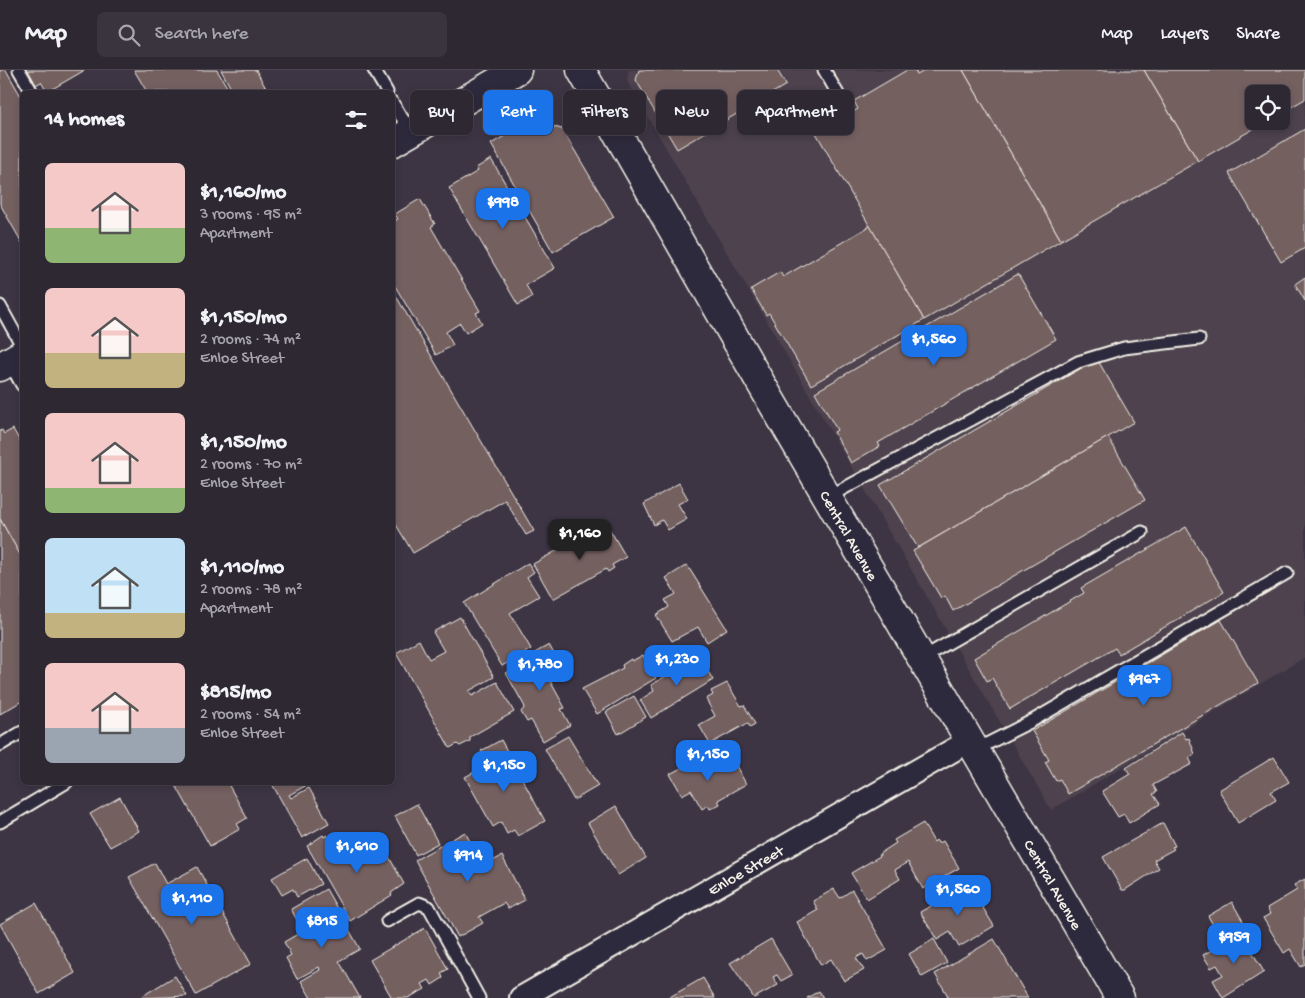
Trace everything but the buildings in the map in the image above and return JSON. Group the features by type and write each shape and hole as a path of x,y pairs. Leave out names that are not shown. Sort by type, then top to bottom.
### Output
{"street":[{"path":"402,138 517,70"},
{"name":"Central Avenue","path":"581,70 1120,998"},
{"name":"Enloe Street","path":"521,998 972,746"}],"lane":[{"path":"19,70 31,90"},
{"path":"374,70 386,90"},
{"path":"824,70 836,90"},
{"path":"395,113 402,138"},
{"path":"0,306 20,379"},
{"path":"828,497 1078,362 1124,348 1199,339"},
{"path":"922,658 1142,532"},
{"path":"972,746 1032,721 1287,573"},
{"path":"0,745 20,733"},
{"path":"0,822 62,785"},
{"path":"387,921 419,903 429,907 480,998"}],"shaded area":[{"path":"629,70 1305,70 1305,657 1051,810 658,135 727,135 727,90 656,90 656,131 646,114 646,90 632,90 627,81"}]}
